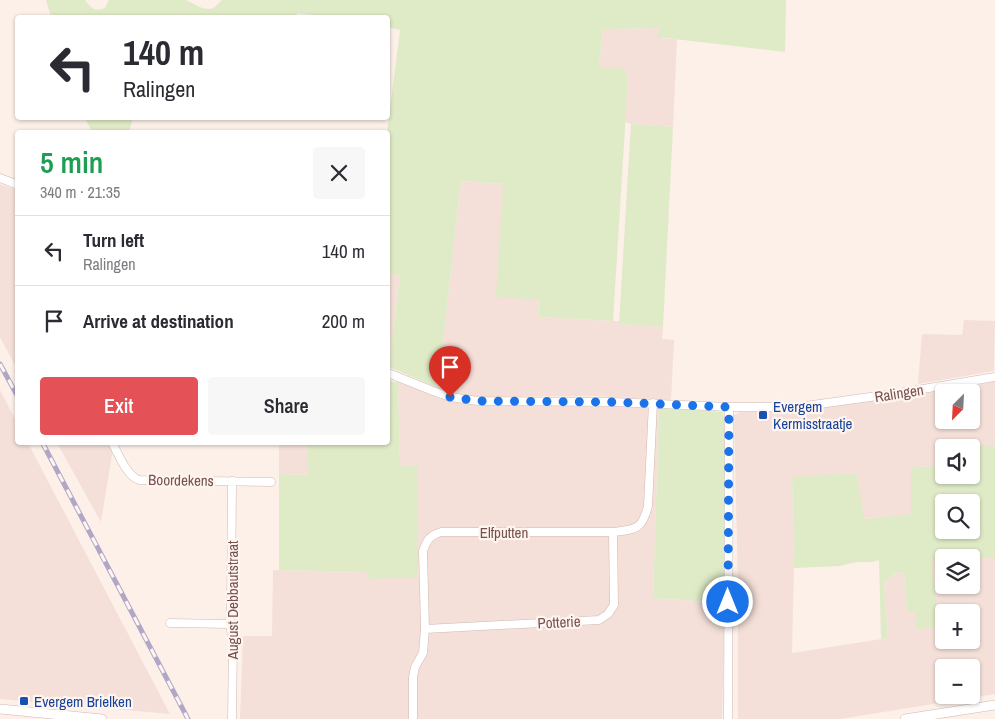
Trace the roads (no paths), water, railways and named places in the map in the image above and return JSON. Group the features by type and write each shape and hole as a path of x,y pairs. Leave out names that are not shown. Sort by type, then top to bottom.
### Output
{"street":[{"path":"0,178 15,184"},
{"name":"Ralingen","path":"390,373 432,392 465,400 652,403 729,407 798,407 995,377"},
{"name":"Elfputten","path":"413,719 413,677 415,667 422,653 425,629 423,551 426,541 433,535 441,532 613,532 633,529 641,525 646,517 648,506 652,403"},
{"path":"728,719 729,407"},
{"name":"Boordekens","path":"114,445 130,474 139,480 271,482"},
{"name":"August Debbautstraat","path":"232,481 230,624 233,642 232,719"},
{"name":"Potterie","path":"425,629 599,620 608,614 614,605 613,532"},
{"path":"170,623 230,624"},
{"path":"905,719 995,705"},
{"path":"0,709 102,719"}],"railway":[{"path":"0,364 15,392"},
{"path":"44,445 188,719"}],"place":[{"name":"Evergem Kermisstraatje","path":"763,415"},
{"name":"Evergem Brielken","path":"24,701"}]}
